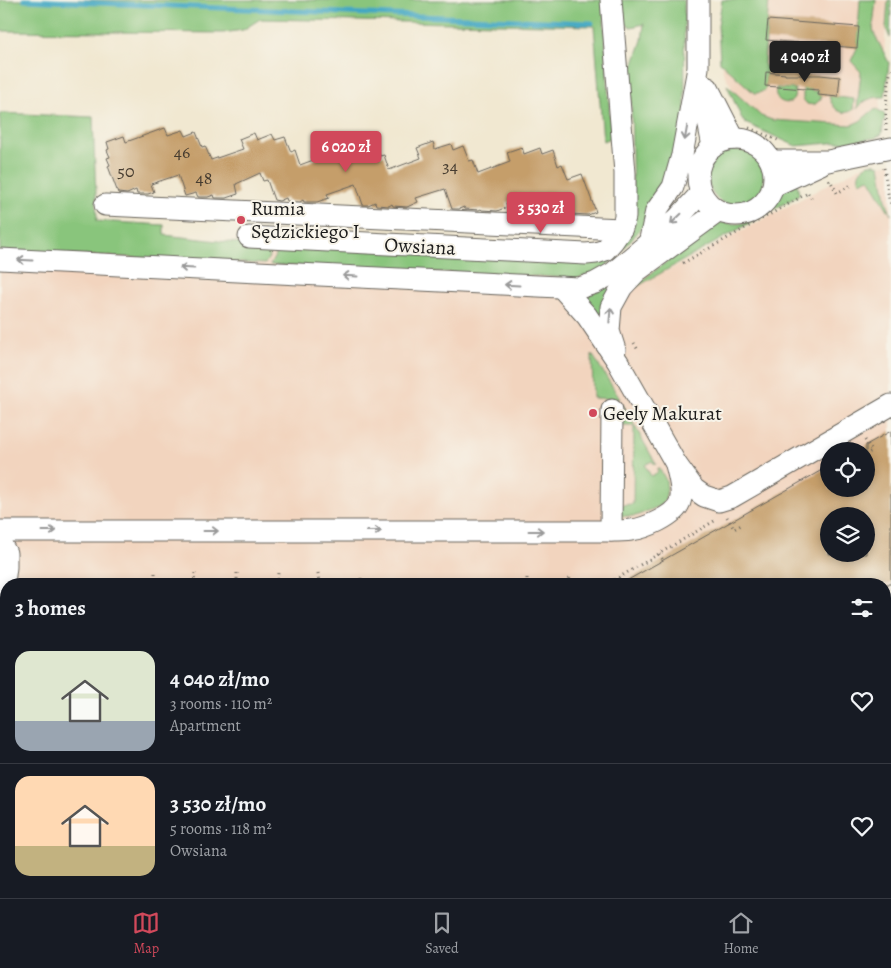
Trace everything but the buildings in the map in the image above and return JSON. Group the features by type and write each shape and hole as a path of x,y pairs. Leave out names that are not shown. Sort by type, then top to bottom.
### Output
{"street":[{"name":"Owsiana","path":"249,237 586,254 605,250 621,229 625,217 625,174 611,0"},
{"path":"649,244 656,212 673,187 682,155 698,68 698,1"},
{"path":"698,68 738,132 764,152 771,161 774,173 773,186 768,198 758,208 746,214 732,215 719,211 708,203 701,192 698,176 702,160 713,148 738,132"},
{"path":"698,68 713,148"},
{"path":"773,186 806,179 828,161 886,145"},
{"path":"771,161 806,179"},
{"path":"0,258 579,288 595,283 612,273 649,244 677,219 701,192"},
{"path":"105,205 621,229"},
{"path":"618,362 609,331 611,307 622,287 637,271 719,211"},
{"path":"561,287 587,316 618,362 676,464 694,489 704,496 719,501 732,497 891,405"},
{"path":"611,531 612,410"},
{"path":"0,531 632,530 653,524 677,507 681,500 681,486 676,464"},
{"path":"0,542 6,553 5,578"}],"path":[{"path":"891,66 886,105 884,171 891,204"},
{"path":"738,132 796,148 812,200"},
{"path":"679,265 806,179"},
{"path":"823,184 830,180 837,193 853,184"},
{"path":"634,342 638,350"},
{"path":"726,515 734,529 741,525"},
{"path":"659,554 663,560"},
{"path":"155,572 155,578"},
{"path":"195,573 195,578"},
{"path":"237,573 237,578"},
{"path":"278,573 278,578"},
{"path":"318,573 318,578"}],"shaded area":[{"path":"723,0 888,0 878,134 794,141 744,109 723,72 718,25"},
{"path":"891,163 891,578 0,578 0,233 566,269 667,271 866,164 880,165"}],"green space":[{"path":"0,0 603,0 611,138 603,141 594,26 260,19 243,30 223,33 0,31"},
{"path":"618,0 684,0 685,109 683,127 654,212 630,242 604,268 578,278 270,265 281,245 603,262 616,253 630,237 633,213 631,94 629,78 642,40 644,24 631,27 620,21"},
{"path":"722,0 769,0 764,64 768,72 766,73 765,86 767,86 762,92 754,93 720,62 718,25"},
{"path":"860,0 876,0 874,33 889,63 885,97 869,99 857,109 861,72 851,61 857,48"},
{"path":"888,0 891,0 890,38 886,28"},
{"path":"727,85 761,116 772,120 851,125 877,109 885,115 882,134 875,138 796,146 745,123"},
{"path":"776,88 795,89 794,97 790,102 785,103 776,95"},
{"path":"803,88 819,91 818,95 822,96 820,100 814,105 807,104 803,99"},
{"path":"829,96 854,99 853,110 841,112 832,104"},
{"path":"0,113 93,117 97,221 164,225 164,235 276,245 265,264 0,251"},
{"path":"736,150 747,152 756,158 762,167 764,178 762,189 756,198 747,204 736,206 725,204 716,198 710,189 708,178 710,167 716,158 725,152"},
{"path":"869,164 880,165 891,215 869,178 860,182 860,171"},
{"path":"797,183 799,194 796,197 767,213 783,191"},
{"path":"755,220 622,295 720,222 738,224"},
{"path":"611,285 602,325 580,298"},
{"path":"592,354 620,399 593,398"},
{"path":"622,403 656,464 652,461 645,465 651,476 658,472 657,469 659,468 666,480 667,489 662,505 636,516 621,516 620,505 633,504 634,426 622,426"}],"waterway":[{"path":"24,0 592,23"}],"place":[{"name":"Rumia Sędzickiego I","path":"241,220"},
{"name":"Geely Makurat","path":"593,413"}]}
